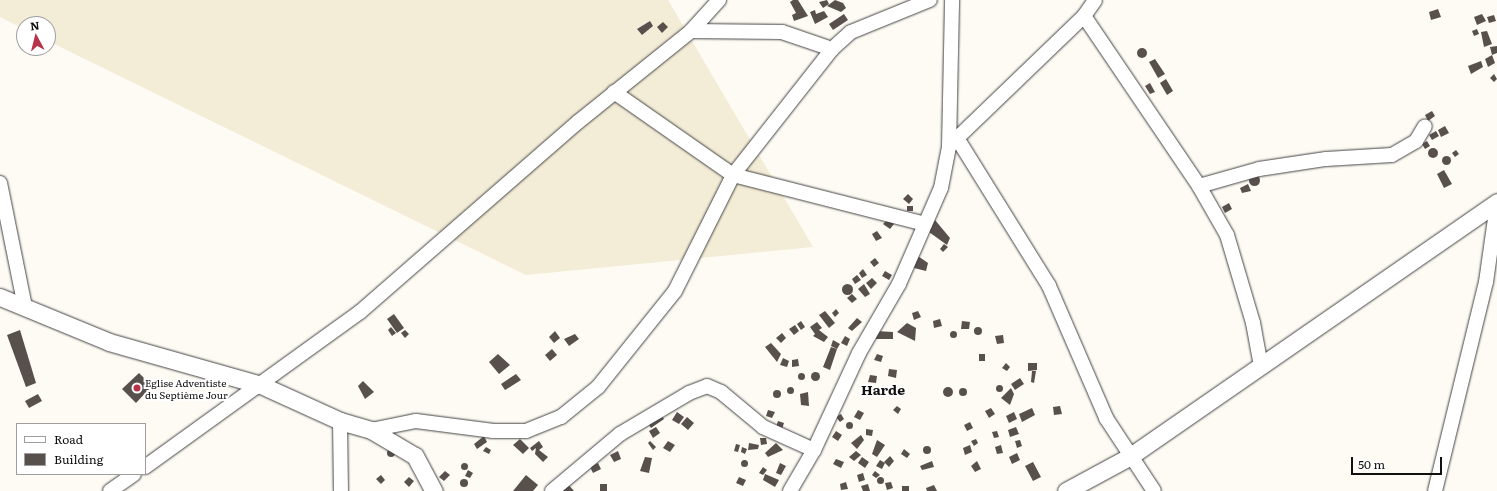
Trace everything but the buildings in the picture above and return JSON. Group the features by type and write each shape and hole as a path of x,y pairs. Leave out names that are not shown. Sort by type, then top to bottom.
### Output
{"street":[{"path":"146,466 261,385 360,312 614,92 691,31 719,0"},
{"path":"371,430 416,421 493,431 526,431 561,417 598,387 675,290 733,175 832,49 851,32 930,0"},
{"path":"790,491 814,450 859,353 900,284 941,188 953,142 952,0"},
{"path":"953,142 1084,16 1095,0"},
{"path":"1084,16 1198,186 1237,260 1261,366"},
{"path":"691,31 782,32 832,49"},
{"path":"614,92 733,175 926,224"},
{"path":"1198,186 1259,169 1326,159 1392,155 1416,141 1425,126"},
{"path":"953,142 1049,286 1106,418 1129,457 1154,491"},
{"path":"0,183 25,307"},
{"path":"1066,491 1129,457 1497,204"},
{"path":"1435,491 1486,282 1497,204"},
{"path":"0,297 108,342 261,385 340,421 371,430 415,456 434,491"},
{"path":"552,491 620,434 689,393 707,386 721,392 763,427 814,450"},
{"path":"340,421 341,491"},
{"path":"110,491 133,475"}],"shaded area":[{"path":"0,0 668,0 813,247 526,275 56,45 56,16 16,16 16,25 0,17"}],"place":[{"name":"Eglise Adventiste du Septième Jour","path":"137,388"}],"district":[{"name":"Harde","path":"883,389"}]}
